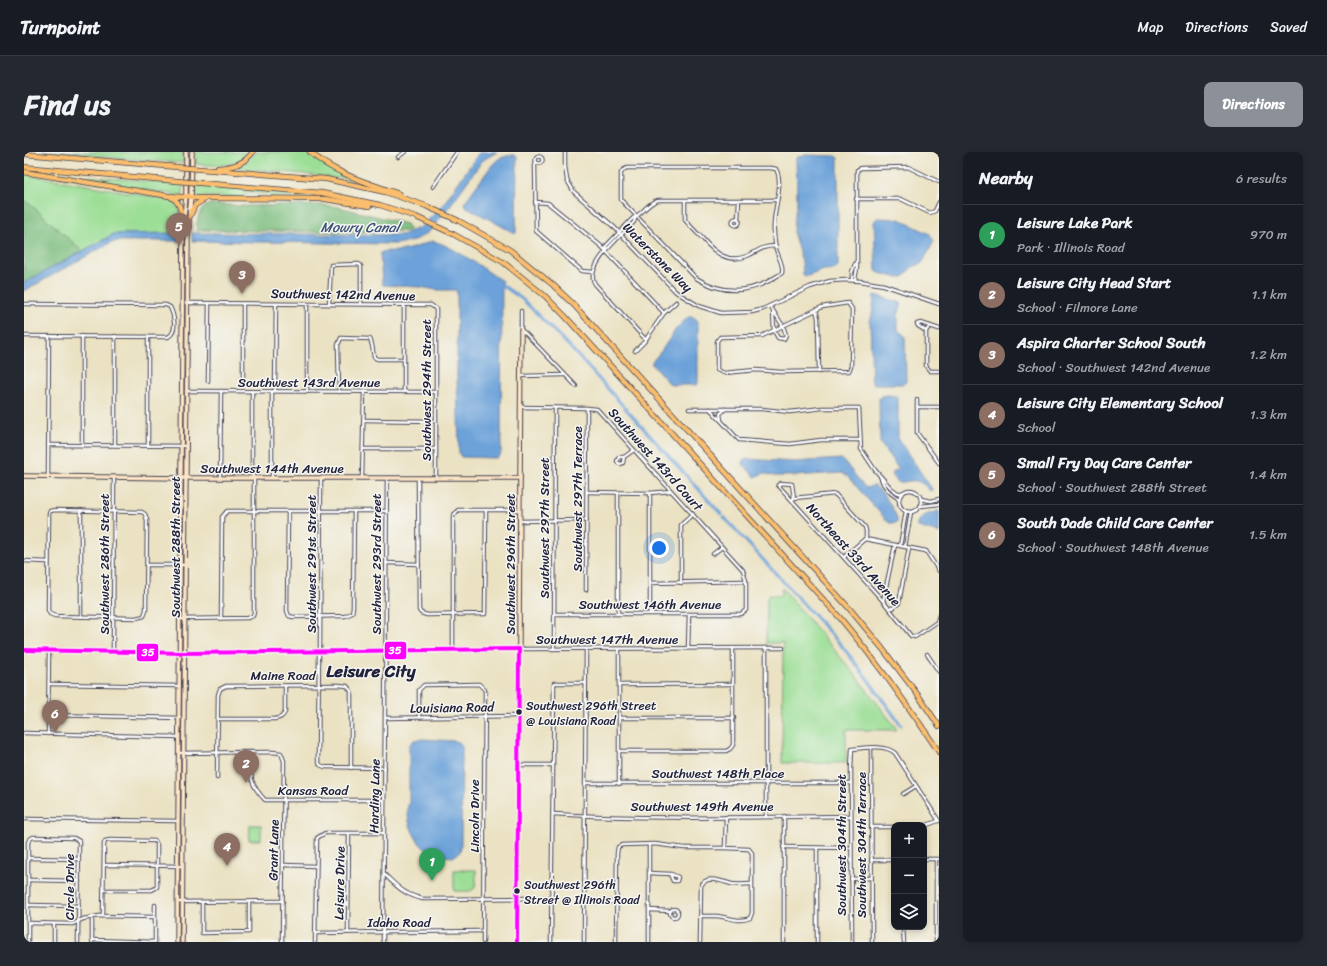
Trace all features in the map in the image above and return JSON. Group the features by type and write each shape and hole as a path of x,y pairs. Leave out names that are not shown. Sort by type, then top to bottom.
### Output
{"highway":[{"path":"209,170 234,166 247,159 253,152"},
{"path":"310,152 335,169 349,176 418,200 426,206"},
{"path":"24,154 326,180 385,192 426,206 451,217 510,250 553,285 572,304 849,608 918,695 939,726"},
{"path":"24,167 322,194 352,199 397,211 426,221 503,262 539,291 564,315 840,619 882,670 908,705 939,752"},
{"path":"24,172 169,196 188,196 195,198 325,199 397,211"},
{"path":"169,196 180,204 183,222"},
{"path":"189,218 195,205 206,198"}],"street":[{"name":"Southwest 288th Street","path":"182,942 186,391 189,218 186,152"},
{"name":"Southwest 288th Street","path":"177,942 183,222 188,196 192,152"},
{"path":"398,157 405,152"},
{"path":"433,187 458,152"},
{"name":"Waterstone Way","path":"565,152 566,175 570,187 579,197 619,232 676,292 699,306 721,313 752,312 770,306 810,286 830,282 854,280 884,286 939,304"},
{"path":"536,162 536,231 582,271 593,272"},
{"path":"854,280 856,261 856,172 858,169 908,167 939,182"},
{"path":"771,168 776,169 778,174 779,189 777,200 774,225 776,246 783,271 780,275 761,285 746,290 731,290 711,286 696,278 636,216 621,200 621,173 625,169 771,168"},
{"path":"856,199 901,199 927,211 933,212 939,202"},
{"path":"685,200 685,220 713,250 722,256 735,259 741,258 766,246 776,246"},
{"path":"738,219 739,200"},
{"path":"606,250 606,246 619,232 654,201 777,200"},
{"path":"535,202 548,203 606,250 664,313"},
{"path":"636,216 635,220 622,235 606,250 593,272 592,278 595,284 646,340"},
{"path":"329,304 331,265 359,264 361,266 361,304"},
{"path":"635,351 646,340 664,313 676,302"},
{"name":"Southwest 142nd Avenue","path":"182,303 431,305"},
{"path":"208,381 209,303"},
{"path":"243,303 243,381"},
{"path":"845,303 848,303 851,306 851,366 849,371 781,372 756,370 720,372 718,370 717,341 720,337 756,337 774,331 816,310 845,303"},
{"path":"24,304 169,306 173,316 173,334 168,336 24,336"},
{"path":"272,478 276,304"},
{"path":"307,304 307,392"},
{"path":"404,305 404,392"},
{"name":"Southwest 294th Street","path":"431,305 436,309 436,478"},
{"path":"770,306 783,326 786,335 785,338 778,338 774,331 773,311"},
{"path":"816,310 818,318 819,372"},
{"path":"521,311 521,330 576,386"},
{"path":"926,331 917,324 921,323 939,329"},
{"path":"930,326 926,331 926,366 928,370 939,371"},
{"name":"Southwest 296th Street","path":"517,942 521,330"},
{"path":"48,476 49,336"},
{"path":"82,336 82,445"},
{"path":"115,336 115,445"},
{"path":"148,337 148,446"},
{"path":"339,392 338,345 341,338 370,339 374,357 377,359 404,359"},
{"path":"521,376 565,375"},
{"name":"Southwest 143rd Avenue","path":"181,391 436,392"},
{"path":"220,478 221,391"},
{"path":"180,619 248,618 253,616 255,511 254,478 252,474 252,392"},
{"path":"362,478 364,392"},
{"path":"917,400 917,433 939,463"},
{"name":"Southwest 143rd Court","path":"521,407 597,409 743,570 746,581"},
{"path":"917,407 939,407"},
{"name":"Southwest 297th Street","path":"554,408 554,649"},
{"name":"Southwest 297th Terrace","path":"586,590 587,408"},
{"path":"689,409 762,409 790,412 822,408 859,408 861,449 880,476 895,491 903,493 907,491 914,491 918,493 921,499 918,510 911,512 906,511 901,507 900,499 903,493"},
{"path":"710,409 739,440 790,444 821,440 860,440"},
{"path":"721,421 720,414 726,409"},
{"path":"364,420 436,420"},
{"path":"48,445 186,446"},
{"path":"363,449 436,449"},
{"path":"624,458 634,450"},
{"name":"Southwest 144th Avenue","path":"24,476 181,478 520,478"},
{"path":"880,476 883,484 891,494 900,499"},
{"name":"Southwest 286th Street","path":"113,651 114,477"},
{"name":"Southwest 291st Street","path":"321,478 318,760 320,764 325,767 351,768"},
{"name":"Southwest 293rd Street","path":"386,650 387,478"},
{"path":"418,478 419,610 421,613 427,615 485,614 486,510"},
{"name":"Northeast 33rd Avenue","path":"793,499 792,484 778,484 793,499 914,637 937,622 939,615"},
{"path":"587,492 650,493 671,491"},
{"path":"618,493 618,614"},
{"path":"650,493 650,613"},
{"path":"793,499 835,494 865,527 865,538 844,557"},
{"path":"921,499 930,501 939,499"},
{"path":"920,506 939,504"},
{"path":"55,510 81,510 142,512 145,514 147,520 147,565 146,610 144,616 136,618 55,616 50,614 48,610 49,514 50,511 55,510"},
{"path":"81,510 81,616"},
{"path":"453,650 453,516 458,510 520,510"},
{"path":"221,618 222,517 226,511 387,511"},
{"path":"288,511 287,611 289,616 293,617 345,616 352,613 354,511"},
{"path":"900,546 906,511"},
{"path":"905,547 911,512"},
{"path":"681,583 681,525 692,514"},
{"path":"520,521 587,520"},
{"path":"865,538 926,551 939,571"},
{"path":"883,601 895,545"},
{"path":"713,554 722,547"},
{"path":"889,608 893,608 899,603 909,548"},
{"path":"24,561 48,562"},
{"path":"386,563 419,564"},
{"path":"147,565 185,565"},
{"path":"650,583 746,581"},
{"name":"Southwest 146th Avenue","path":"554,614 741,614 746,610 746,581"},
{"path":"688,648 689,614"},
{"path":"619,751 726,751 730,749 733,745 734,718 733,648"},
{"path":"766,648 766,816"},
{"name":"Southwest 147th Avenue","path":"24,650 184,653 386,650 782,648"},
{"path":"584,942 586,649"},
{"path":"619,649 619,784"},
{"path":"48,734 49,650"},
{"name":"Harding Lane","path":"383,942 386,650"},
{"path":"927,654 939,672"},
{"path":"935,666 939,663"},
{"path":"551,942 554,683 586,682"},
{"path":"49,684 184,686"},
{"name":"Lincoln Drive","path":"419,717 419,690 424,685 479,684 485,690 483,942"},
{"path":"619,685 733,684"},
{"name":"Maine Road","path":"218,719 218,695 220,689 226,686 348,686 351,691 351,768"},
{"path":"218,778 218,719 275,720 283,716 285,712 285,686"},
{"path":"49,715 184,718"},
{"name":"Louisiana Road","path":"385,718 519,716"},
{"path":"619,718 734,718"},
{"path":"24,733 179,737"},
{"path":"871,748 884,748 895,753 939,821 927,825"},
{"name":"Southwest 304th Street","path":"852,942 852,749 871,748"},
{"name":"Southwest 304th Terrace","path":"871,748 872,942"},
{"path":"178,753 250,752 251,767 236,763 236,753"},
{"name":"Grant Lane","path":"250,752 281,753 283,757 284,800 282,942"},
{"path":"518,765 553,765"},
{"name":"Kansas Road","path":"251,767 251,780 265,800 384,800"},
{"path":"351,768 384,768"},
{"name":"Southwest 148th Place","path":"585,783 851,783"},
{"path":"903,794 916,786"},
{"name":"Southwest 149th Avenue","path":"553,814 586,816 726,817 851,816"},
{"path":"784,816 784,942"},
{"path":"726,817 726,848"},
{"path":"24,818 178,822"},
{"path":"871,827 891,827"},
{"path":"315,942 316,838 325,833 384,833"},
{"name":"Leisure Drive","path":"348,932 349,833"},
{"name":"Circle Drive","path":"28,942 28,842 31,838 68,838 76,839 79,842 78,942"},
{"path":"103,916 105,841 155,841 158,845 157,887 152,890 104,890"},
{"path":"648,942 649,844"},
{"path":"616,942 617,850 622,845 649,844 684,848 749,849 752,853 752,913 750,918 746,920 730,919 718,916 700,916"},
{"path":"783,847 851,848"},
{"path":"817,848 817,942"},
{"path":"28,858 79,859"},
{"path":"936,942 937,859"},
{"path":"871,860 891,860"},
{"path":"104,865 183,866"},
{"path":"283,865 316,866"},
{"path":"649,873 670,874"},
{"path":"384,874 403,892 423,899 551,898"},
{"path":"851,879 871,878"},
{"path":"28,880 79,881"},
{"path":"700,942 700,886 702,882 712,880 733,884 752,884"},
{"path":"177,902 283,901"},
{"path":"202,902 202,933 250,932 249,902"},
{"path":"584,902 616,902"},
{"path":"28,905 79,906"},
{"path":"92,917 92,941 155,942 155,905"},
{"path":"649,910 671,911"},
{"path":"28,923 73,924 92,917 103,916 155,917"},
{"path":"54,924 54,942"},
{"path":"904,930 904,942"},
{"name":"Idaho Road","path":"315,933 483,931"}],"green space":[{"path":"40,152 183,152 183,163"},
{"path":"196,152 251,152 239,161 225,165 211,165 196,164"},
{"path":"256,152 307,152 315,159 359,181 236,168 248,161"},
{"path":"42,173 183,184 183,196"},
{"path":"24,174 175,201 180,212 181,233 114,234 82,251 24,200"},
{"path":"195,185 315,195 338,199 272,197 267,194 246,193 244,197 195,197"},
{"path":"24,200 82,251 24,283"},
{"path":"210,204 246,206 322,205 338,207 406,224 410,229 407,231 341,232 197,231 199,215 203,208"},
{"path":"782,588 853,672 897,729 846,730 846,763 782,763 783,643 766,643 767,598 769,595 781,596"},
{"path":"250,825 261,825 261,840 249,840"},
{"path":"454,870 476,870 476,883 474,889 471,891 454,891"}],"water":[{"name":"Mowry Canal","path":"482,152 497,152 483,160 429,232 414,241 395,244 192,241 192,233 401,235 421,227 442,206 478,154"},
{"path":"515,155 517,157 516,233 465,206 464,203 492,165 498,159"},
{"path":"804,155 836,156 838,158 838,266 836,269 824,270 805,277 803,275 802,262 793,232 797,202 796,158"},
{"path":"877,218 899,219 930,234 934,241 921,264 912,267 903,277 899,278 876,271 874,222"},
{"path":"179,233 179,241 112,242 24,291 24,283 114,234"},
{"path":"432,241 458,252 502,281 501,452 500,456 496,458 461,457 459,453 456,290 437,290 420,287 383,285 382,282 380,253 407,250"},
{"path":"874,295 901,303 898,314 898,330 905,336 906,382 903,384 872,383 870,322 873,310"},
{"path":"688,317 694,317 698,321 698,384 671,385 651,363 676,329"},
{"path":"881,396 896,396 898,399 898,439 932,489 930,491 923,484 916,481 899,483 892,475 892,473 898,468 880,443 879,399"},
{"path":"842,459 864,486 867,488 874,485 881,491 893,510 897,523 889,523 847,476 842,473 774,476 764,473 755,477 743,464 744,460 793,462"},
{"path":"939,511 939,533 918,527 918,523 922,518 928,514"},
{"path":"424,739 455,741 459,742 462,746 461,847 460,852 453,857 437,856 425,849 412,831 409,821 407,810 409,803 409,745 414,740"}],"waterway":[{"path":"502,285 522,299 569,346 721,514"},
{"path":"724,517 842,646 901,725"}],"transit line":[{"name":"35","path":"24,650 185,653 519,649"},
{"name":"35","path":"517,942 519,649"}],"place":[{"name":"Small Fry Day Care Center","path":"179,246"},
{"name":"Aspira Charter School South","path":"242,294"},
{"name":"Southwest 296th Street @ Louisiana Road","path":"519,712"},
{"name":"South Dade Child Care Center","path":"55,733"},
{"name":"Leisure City Head Start","path":"246,783"},
{"name":"Leisure City Elementary School","path":"227,866"},
{"name":"Leisure Lake Park","path":"432,881"},
{"name":"Southwest 296th Street @ Illinois Road","path":"517,891"}],"district":[{"name":"Leisure City","path":"371,671"}]}
